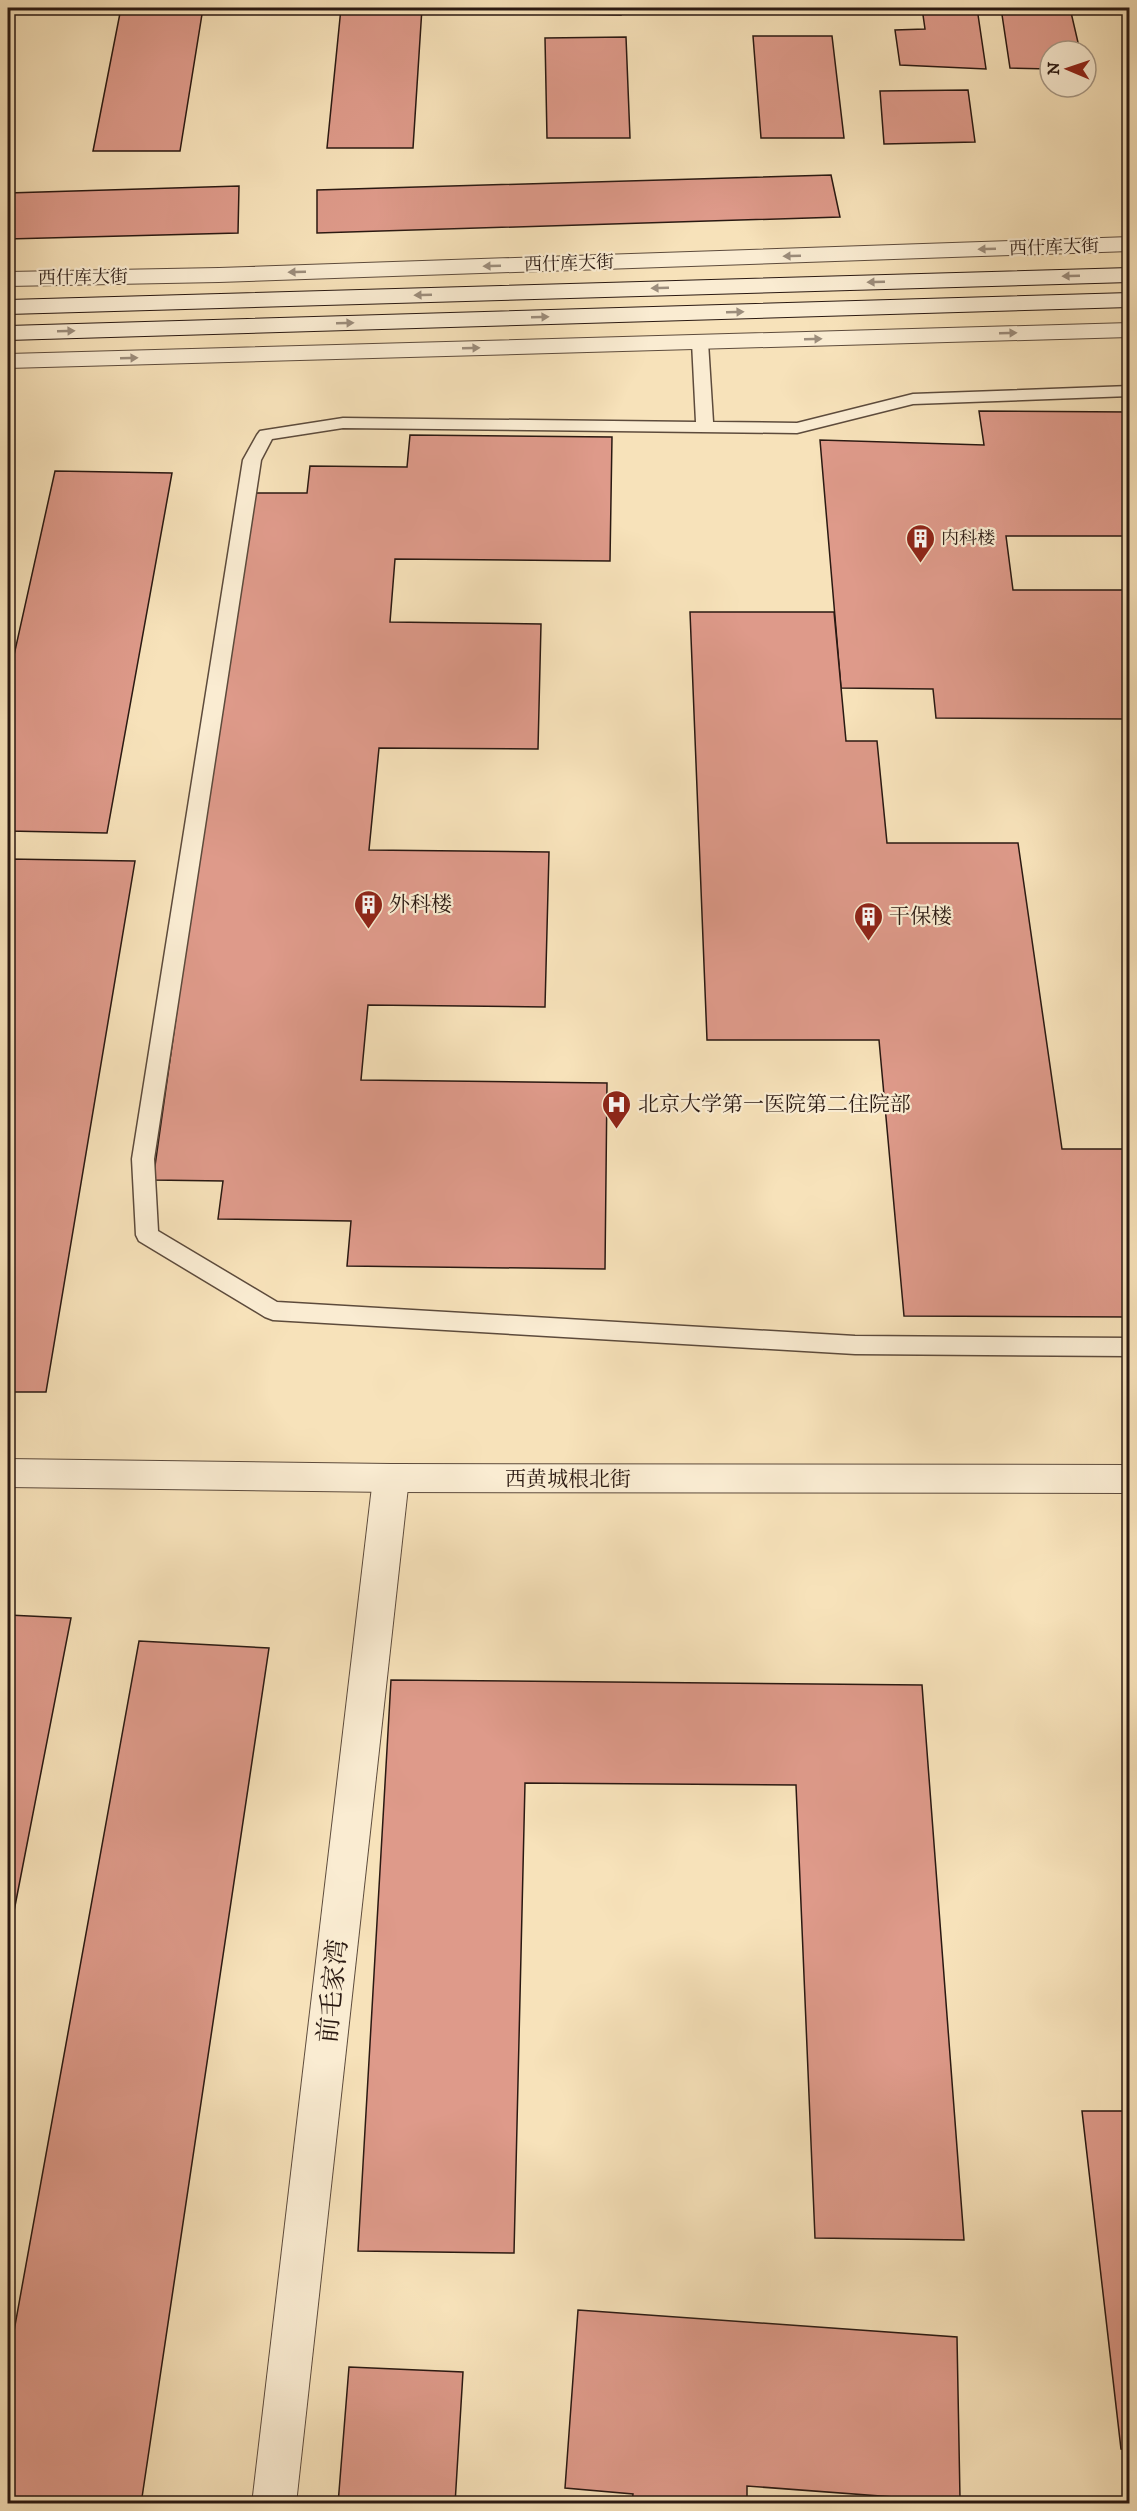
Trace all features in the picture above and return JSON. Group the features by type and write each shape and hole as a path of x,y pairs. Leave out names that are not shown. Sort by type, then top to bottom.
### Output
{"street":[{"name":"西什库大街","path":"8,279 231,275 1130,244"},
{"name":"西什库大街","path":"8,307 1130,275"},
{"path":"8,333 1130,300"},
{"path":"8,361 1130,330"},
{"name":"西黄城根北街","path":"8,1473 390,1478 1130,1479"},
{"name":"前毛家湾","path":"274,2504 390,1478"}],"lane":[{"path":"700,342 705,427"},
{"path":"1130,391 913,399 797,428 343,423 267,435 252,460 143,1159 147,1235 273,1311 855,1346 1130,1347"}],"building":[{"path":"121,8 203,8 180,151 93,151"},
{"path":"341,8 422,8 413,148 327,148"},
{"path":"565,8 621,8 621,15 564,14"},
{"path":"750,8 800,8 800,9 750,11"},
{"path":"922,8 977,8 986,69 900,65 895,30 925,29"},
{"path":"1001,8 1070,8 1077,39 1038,39 1038,69 1010,68"},
{"path":"753,36 832,36 844,138 761,138"},
{"path":"626,37 630,138 547,138 545,38"},
{"path":"968,90 975,142 884,144 880,91"},
{"path":"831,175 840,217 317,233 317,190"},
{"path":"239,186 238,233 8,239 8,193"},
{"name":"内科楼","path":"979,411 1130,412 1130,536 1006,536 1013,590 1130,590 1130,719 936,718 933,689 841,688 820,440 984,445"},
{"name":"外科楼","path":"410,435 612,437 610,561 395,559 390,622 541,624 538,749 379,748 369,850 549,852 545,1007 368,1005 361,1080 607,1083 605,1269 347,1266 351,1221 218,1219 223,1181 153,1180 250,493 307,493 310,466 407,467"},
{"path":"55,471 172,473 107,833 8,831 8,682"},
{"name":"干保楼","path":"690,612 834,612 846,741 877,741 887,843 1018,843 1062,1149 1130,1149 1130,1317 904,1316 879,1040 707,1040"},
{"path":"8,859 135,861 46,1392 8,1392"},
{"path":"8,1615 71,1618 8,1942"},
{"path":"139,1641 269,1648 141,2504 8,2504 8,2364"},
{"path":"391,1680 922,1685 964,2240 815,2238 796,1785 525,1783 514,2253 358,2251"},
{"path":"1082,2111 1130,2111 1130,2450 1121,2449"},
{"path":"578,2310 957,2337 960,2498 1040,2504 921,2504 920,2499 747,2486 747,2504 632,2504 633,2494 565,2488"},
{"path":"349,2367 463,2372 455,2504 338,2504"}],"place":[{"name":"内科楼","path":"920,564"},
{"name":"外科楼","path":"368,930"},
{"name":"干保楼","path":"868,942"},
{"name":"北京大学第一医院第二住院部","path":"617,1130"}]}
